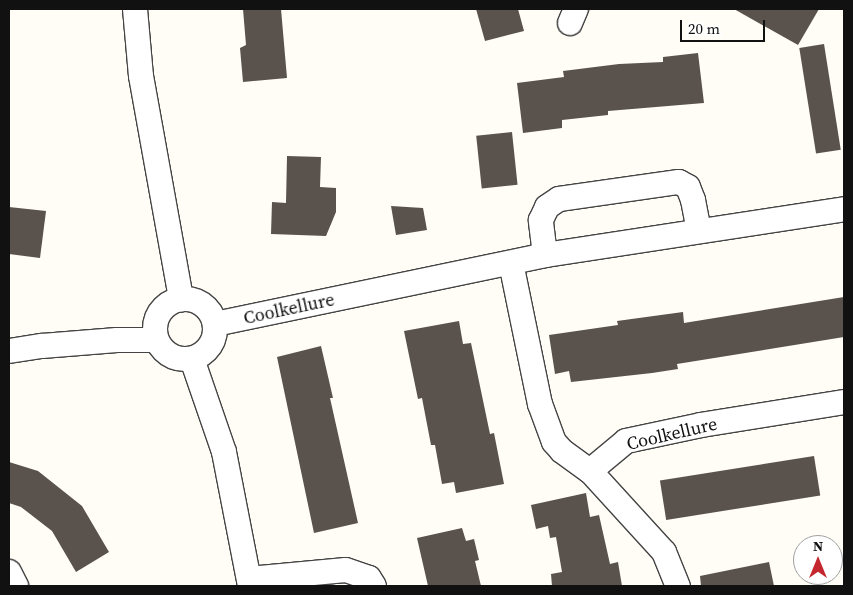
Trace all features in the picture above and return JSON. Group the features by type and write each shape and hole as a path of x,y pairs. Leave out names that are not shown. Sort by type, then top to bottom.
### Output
{"street":[{"path":"135,9 141,76 181,299"},
{"path":"545,256 541,220 547,207 559,199 679,182 688,187 693,200 699,230"},
{"name":"Coolkellure","path":"215,324 511,262 699,230 844,209"},
{"path":"511,262 540,404 554,442 590,471 664,552 678,586"},
{"path":"181,299 199,303 206,308 215,324 212,342 207,350 192,359 174,358 160,348 156,340 155,322 159,314 165,306 181,299"},
{"path":"9,351 42,346 117,340 156,340"},
{"path":"192,359 224,452 250,582 346,570 369,578 374,586"},
{"name":"Coolkellure","path":"590,471 626,441 701,426 844,402"},
{"path":"9,572 16,586"}],"building":[{"path":"243,9 281,9 287,78 243,82 240,48 246,45"},
{"path":"476,9 518,9 524,31 485,41"},
{"path":"734,9 819,9 798,45"},
{"path":"824,44 841,150 816,154 799,48"},
{"path":"698,53 704,103 608,111 608,115 562,120 562,128 523,133 517,83 564,77 563,71 619,64 663,62 663,57"},
{"path":"512,132 518,185 482,188 476,136"},
{"path":"287,156 321,157 320,187 336,188 336,212 326,236 271,234 272,202 286,203"},
{"path":"391,206 423,208 427,230 396,235"},
{"path":"9,207 46,211 40,258 9,254"},
{"path":"844,297 844,337 677,364 678,369 652,373 571,382 569,371 555,374 549,335 618,325 617,321 683,312 684,323"},
{"path":"459,321 463,344 471,343 490,434 494,433 504,484 456,493 454,482 442,484 435,445 431,445 422,398 418,399 404,331"},
{"path":"321,346 333,398 330,398 358,523 314,533 277,357"},
{"path":"814,456 820,496 666,520 660,480"},
{"path":"9,462 38,471 82,506 109,552 76,572 52,531 21,507 9,503"},
{"path":"586,493 590,517 599,515 610,564 618,562 622,586 552,586 551,574 562,572 556,537 550,538 548,526 536,529 531,505"},
{"path":"462,528 466,541 474,539 479,560 475,561 481,586 428,586 417,538"},
{"path":"769,562 774,586 701,586 700,576"}]}
